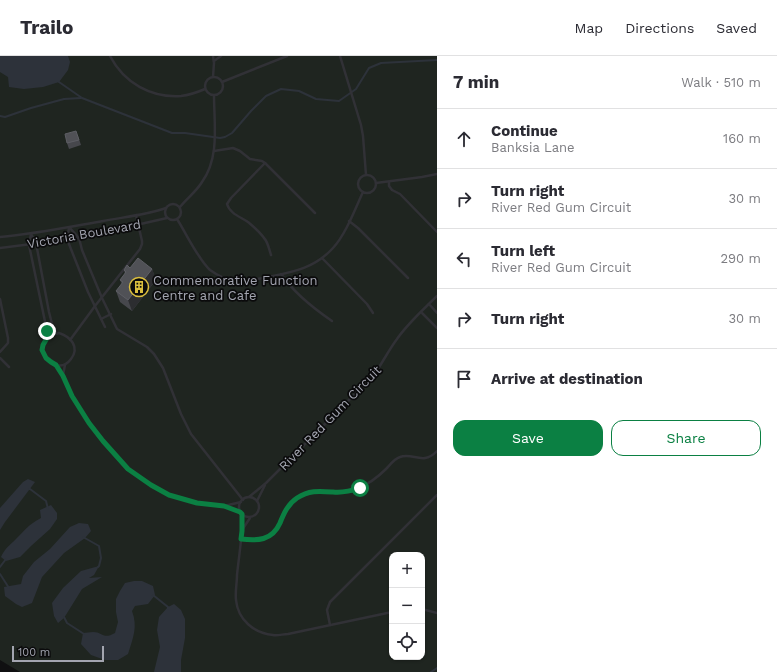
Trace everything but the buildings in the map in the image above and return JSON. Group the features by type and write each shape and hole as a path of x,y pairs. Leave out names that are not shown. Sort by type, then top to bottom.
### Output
{"lane":[{"path":"110,56 122,74 140,88 151,93 175,96 192,94 206,90"},
{"path":"213,56 213,77"},
{"path":"214,61 221,56"},
{"path":"222,82 287,56"},
{"path":"340,56 361,125 366,175"},
{"path":"213,77 219,78 222,82 223,85 221,91 217,94 209,94 206,90 205,84 208,79 213,77"},
{"path":"180,207 196,191 210,167 214,151 214,95"},
{"path":"214,151 233,148 240,151 250,159 265,163 315,213"},
{"path":"265,163 231,198 227,206 231,211 248,222 264,238 267,242 271,255"},
{"path":"376,183 422,178 437,174"},
{"path":"366,175 372,176 376,183 374,189 366,193 359,188 358,182 361,177 366,175"},
{"path":"389,182 389,186 392,190 400,194 437,232"},
{"path":"177,219 203,261 210,269 216,274 230,280 245,280 281,274 307,267 322,258 334,247 341,237 363,192"},
{"path":"177,219 172,220 167,218 165,214 166,208 172,204 180,207"},
{"path":"177,219 181,212 180,207"},
{"name":"Victoria Boulevard","path":"0,237 31,234 136,215 166,208"},
{"path":"70,340 140,249 142,241 136,215"},
{"name":"Victoria Boulevard","path":"0,248 79,238 167,218"},
{"path":"349,221 358,228 408,278"},
{"path":"69,227 79,238 82,250 102,298 117,328 154,354 164,368 181,414 191,434 242,501"},
{"path":"69,227 67,239 105,327"},
{"path":"31,234 36,244 49,312 52,324 57,334"},
{"path":"31,234 29,245 47,331 47,338 42,350 46,358 51,362 60,366 66,365"},
{"path":"322,258 368,304 373,313"},
{"path":"281,274 301,297 332,321"},
{"name":"River Red Gum Circuit","path":"249,497 266,483 373,376 396,339 437,296"},
{"path":"0,299 8,338 8,343 0,352"},
{"path":"429,304 437,313"},
{"path":"421,312 437,328"},
{"path":"101,319 111,314"},
{"path":"47,338 59,333 64,335 72,342 74,352 66,365 63,376"},
{"path":"0,358 9,367"},
{"path":"56,365 72,396 89,423 128,469 169,495 197,503 224,506 250,518"},
{"path":"241,539 258,540 272,534 290,504 303,495 314,491 338,492 358,488 374,480 400,457 424,458 437,452"},
{"name":"River Red Gum Circuit","path":"257,501 266,483"},
{"path":"330,625 327,610 330,602 437,495"},
{"path":"224,506 242,501 249,497 257,501 259,504 259,510 256,515 250,518 242,531"},
{"path":"242,501 239,505 242,531 236,600 242,618 247,624 265,634 288,634 389,613"},
{"path":"425,610 437,613"}],"shaded area":[{"path":"0,56 437,56 437,672 20,672 0,660"},
{"path":"0,56 68,56 70,62 68,70 59,82 43,87 24,89 9,87 8,77 0,72"},
{"path":"28,479 35,482 0,530 0,508 23,482"},
{"path":"51,505 57,513 57,519 50,529 20,557 6,561 1,557 6,549 24,530 41,518 40,510"},
{"path":"79,523 88,524 91,531 85,538 64,553 42,577 32,603 22,607 5,596 4,587 21,584 23,576 34,562 50,549 70,527"},
{"path":"99,566 94,575 89,578 102,577 82,589 64,618 58,623 54,616 52,603 63,588 81,571"},
{"path":"142,581 153,586 155,595 148,604 135,606 132,611 135,627 128,654 118,660 105,660 91,655 81,644 83,633 96,632 108,636 115,633 118,622 116,599 125,583"},
{"path":"174,604 181,610 185,619 185,638 181,660 181,672 154,672 160,647 157,630 159,617 168,607"}],"waterway":[{"path":"59,82 82,98 172,133 185,133 220,138 232,133 266,96 281,89 299,91 316,99 339,101 356,89 369,68 381,63 437,60"},
{"path":"0,116 5,117 64,99 81,98"},
{"path":"29,489 46,501 48,509"},
{"path":"83,537 99,546 101,558 98,567"},
{"path":"0,567 6,559"},
{"path":"0,574 9,588"},
{"path":"153,595 168,607 168,609"},
{"path":"64,617 67,623 84,634"},
{"path":"431,672 437,668"}],"place":[{"name":"Commemorative Function Centre and Cafe","path":"139,287"}],"route":[{"path":"47,331 47,338 42,350 46,358 56,365 72,396 89,423 128,469 169,495 197,503 224,506 240,512 242,514 241,539 258,540 268,537 276,530 284,512 290,504 303,495 314,491 345,492 360,488"}]}
